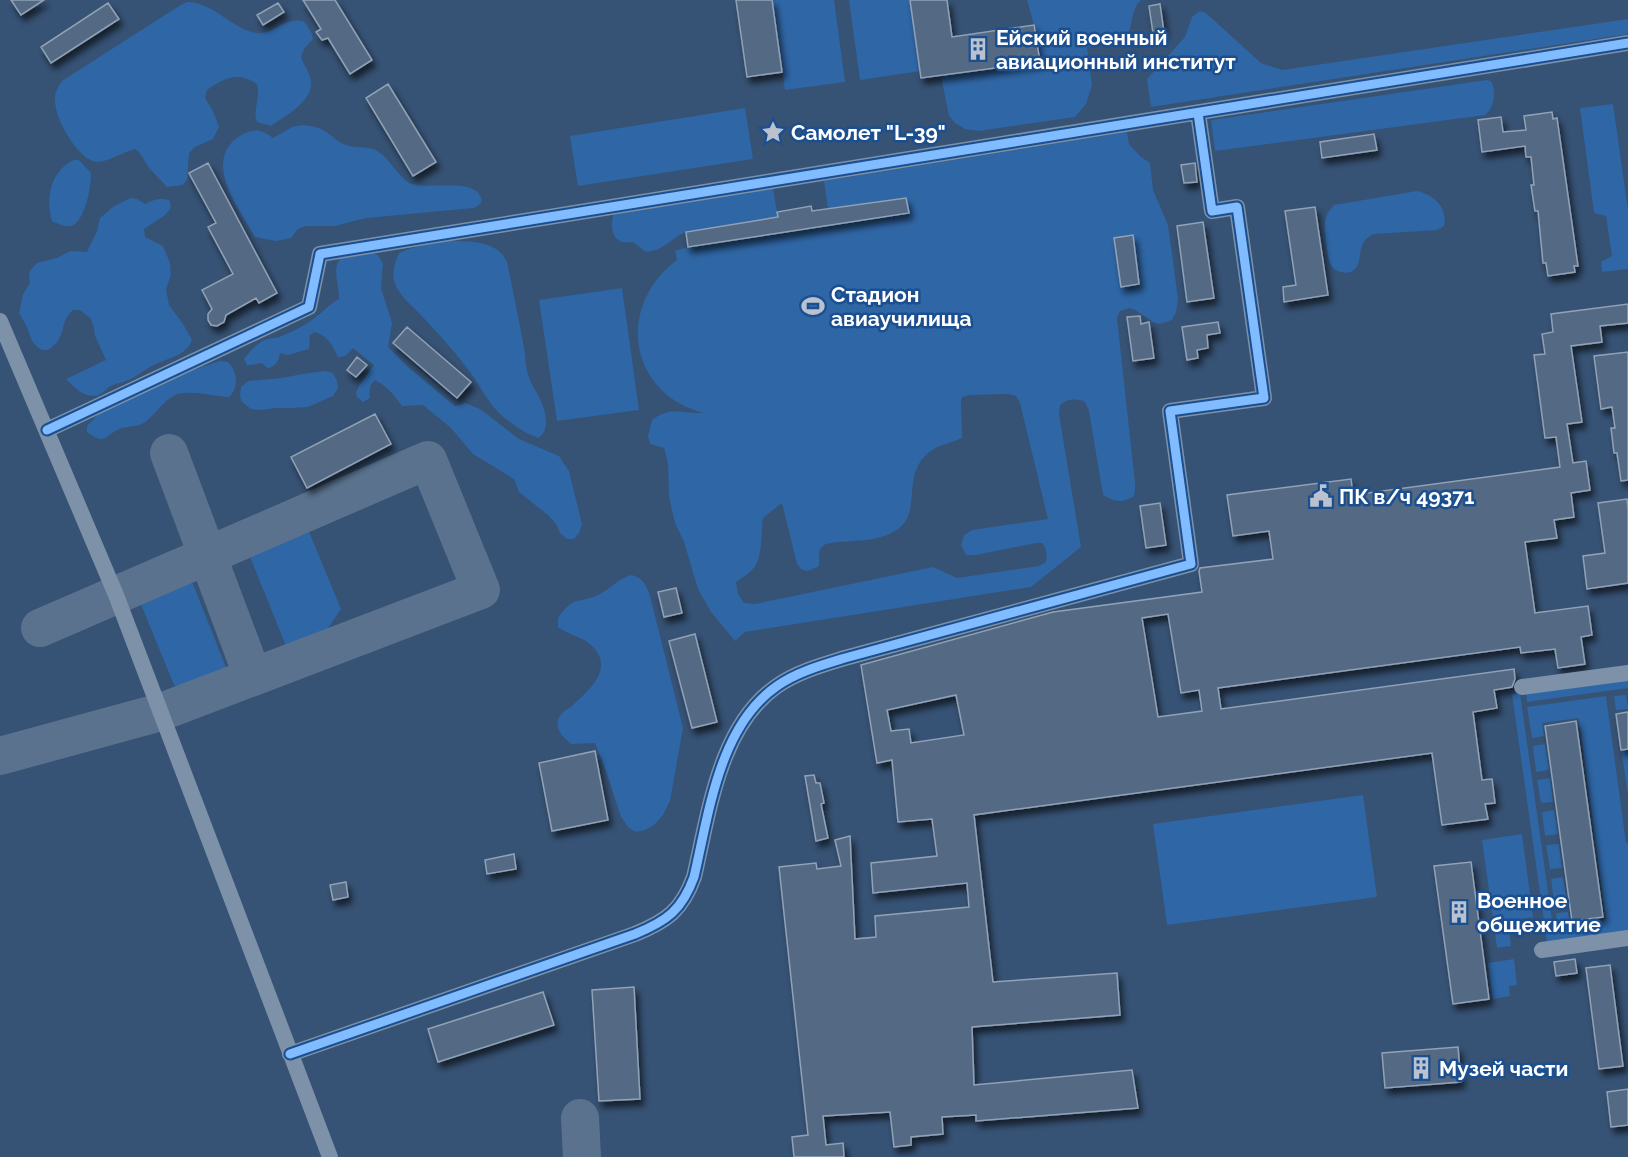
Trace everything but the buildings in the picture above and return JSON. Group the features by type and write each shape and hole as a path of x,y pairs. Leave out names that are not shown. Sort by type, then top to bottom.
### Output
{"street":[{"path":"47,430 309,307 320,254 1628,43"},
{"path":"290,1054 635,934 663,921 678,907 689,891 718,779 730,743 754,707 766,695 790,678 845,658 1191,564 1170,411 1264,398 1238,207 1212,210 1198,113"},
{"path":"0,321 116,596 330,1157"},
{"path":"1522,687 1628,673"},
{"path":"1542,950 1628,938"}],"shaded area":[{"path":"772,0 834,0 845,82 785,90"},
{"path":"849,0 910,0 921,71 860,80"},
{"path":"1027,0 1141,0 1133,14 1126,40 1087,47 1092,85 1086,104 1075,117 979,131 965,129 949,116 941,76 1039,62 1034,25"},
{"path":"187,2 206,6 238,26 256,33 268,32 291,21 305,22 313,39 304,49 301,57 309,74 311,85 310,92 302,103 271,126 257,122 255,113 257,84 250,80 237,77 225,79 207,90 205,98 219,127 213,139 195,147 189,153 187,180 182,185 167,187 135,149 100,162 89,159 81,153 62,125 55,106 55,95 62,81"},
{"path":"1200,11 1206,13 1261,63 1282,70 1628,19 1628,34 1151,107 1147,79 1185,37 1192,17"},
{"path":"1487,80 1493,85 1494,94 1491,108 1485,115 1215,151 1211,120"},
{"path":"1613,104 1628,210 1628,269 1602,272 1601,262 1612,256 1606,216 1594,213 1580,108"},
{"path":"745,108 753,159 578,186 570,136"},
{"path":"302,125 322,129 347,145 375,150 412,184 470,188 477,192 481,203 474,208 366,218 335,226 306,226 298,229 291,238 276,241 255,237 226,184 223,169 224,156 230,144 248,132 259,131 273,138 292,127"},
{"path":"1127,132 1129,144 1150,163 1153,190 1168,225 1178,299 1176,312 1172,320 1160,324 1129,308 1120,311 1117,318 1135,483 1133,497 1118,501 1103,495 1089,411 1085,402 1071,400 1060,405 1059,414 1081,547 1031,587 745,632 735,641 711,612 698,589 684,542 675,523 669,497 668,463 664,448 650,444 648,436 652,420 665,413 703,413 684,406 667,395 653,379 643,362 639,344 638,325 642,307 650,290 677,260 675,251 688,247 686,232 658,249 646,252 633,242 621,241 614,236 613,215 773,188 777,212 811,206 812,211 828,209 824,181","holes":["1008,394 1016,396 1020,403 1048,519 972,530 964,535 961,545 966,555 976,555 1042,543 1045,547 1046,562 1039,566 957,578 933,567 755,604 744,603 738,594 736,582 756,566 761,546 763,518 782,503 797,564 801,569 807,571 818,567 820,549 826,544 879,538 904,524 911,505 915,473 920,463 932,450 962,438 962,397"]},
{"path":"79,160 91,173 87,200 75,224 60,225 52,221 50,195 55,178 66,165"},
{"path":"1417,191 1429,195 1442,208 1444,226 1437,230 1374,234 1364,242 1355,269 1346,273 1333,268 1328,255 1325,224 1327,215 1334,205"},
{"path":"130,198 145,204 160,199 170,201 171,208 165,215 144,229 145,237 163,246 170,263 171,275 166,289 169,305 192,340 180,354 156,364 129,380 110,386 99,395 89,396 66,379 106,360 95,336 91,319 80,310 73,310 68,315 58,341 48,350 42,350 32,341 19,313 23,294 30,283 29,272 37,263 57,258 70,251 87,252 97,231 100,218 113,207"},
{"path":"447,241 481,243 497,249 507,262 527,371 545,415 545,429 538,438 517,427 499,413 461,360 395,284 393,272 399,253"},
{"path":"371,252 378,255 383,264 381,288 392,323 388,347 455,406 465,403 480,409 519,439 559,456 569,471 582,524 574,539 567,539 560,533 549,516 519,492 514,479 473,454 451,428 423,405 402,406 390,391 375,380 370,388 370,398 363,402 357,397 359,386 374,365 353,348 345,356 338,357 327,339 315,332 310,335 309,349 288,355 280,353 276,363 268,368 261,363 247,365 244,359 258,344 298,328 339,299 336,271 342,256"},
{"path":"622,288 639,410 557,421 539,300"},
{"path":"220,361 228,362 234,370 236,385 229,397 197,393 178,394 142,424 119,429 102,439 87,432 87,426 98,414 190,371"},
{"path":"325,371 333,373 338,388 333,396 308,407 261,410 251,409 241,401 241,387 248,381"},
{"path":"305,522 341,609 315,647 290,656 246,547"},
{"path":"189,574 231,680 190,695 174,685 138,597"},
{"path":"631,575 643,581 649,592 683,728 670,801 663,815 654,825 636,832 629,828 621,817 595,743 571,744 561,734 558,726 562,713 586,693 597,679 601,664 599,656 590,644 558,627 558,618 572,603 598,595"},
{"path":"1628,679 1628,688 1527,702 1526,693"},
{"path":"1520,693 1553,927 1557,926 1556,913 1568,912 1570,924 1606,919 1579,718 1542,723 1544,736 1532,738 1527,707 1606,696 1626,843 1628,843 1628,932 1547,943 1512,694"},
{"path":"1626,695 1628,709 1616,710 1614,696"},
{"path":"1628,739 1628,796 1620,740"},
{"path":"1545,744 1549,770 1536,772 1533,746"},
{"path":"1550,778 1553,802 1541,803 1537,780"},
{"path":"1363,795 1377,897 1167,925 1153,824"},
{"path":"1554,810 1558,834 1545,836 1542,812"},
{"path":"1522,834 1533,917 1508,921 1511,946 1497,948 1482,840"},
{"path":"1559,844 1562,868 1550,869 1546,845"},
{"path":"1563,877 1567,902 1554,903 1551,879"},
{"path":"1514,959 1517,985 1509,986 1510,996 1493,999 1488,963"}],"taxiway":[{"path":"169,453 253,677"},
{"path":"0,756 161,712 481,590 428,460 40,628"},
{"path":"580,1118 582,1157"}],"cycle path":[{"path":"47,430 309,307 320,254 1628,43"},
{"path":"290,1054 635,934 665,919 684,898 694,877 719,772 729,747 757,703 785,681 810,669 845,658 1191,564 1170,411 1264,398 1237,207 1212,211 1198,113"}],"place":[{"name":"Ейский военный авиационный институт","path":"978,49"},
{"name":"Самолет \"L-39\"","path":"773,132"},
{"name":"Стадион авиаучилища","path":"813,306"},
{"name":"ПК в/ч 49371","path":"1321,496"},
{"name":"Военное общежитие","path":"1459,912"},
{"name":"Музей части","path":"1421,1068"}]}
